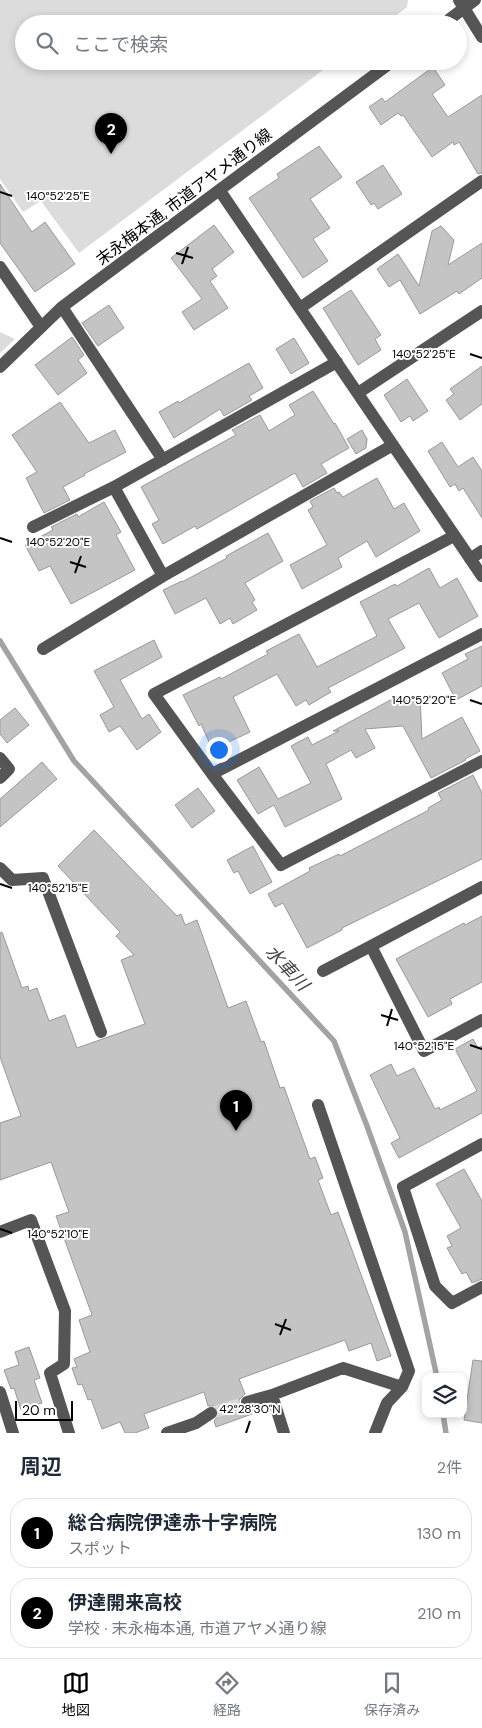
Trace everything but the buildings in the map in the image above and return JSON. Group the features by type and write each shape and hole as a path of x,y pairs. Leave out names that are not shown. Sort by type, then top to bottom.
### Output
{"street":[{"path":"451,15 461,4 475,0"},
{"path":"461,4 482,37"},
{"name":"末永梅本通, 市道アヤメ通り線","path":"0,367 62,307 381,70"},
{"path":"300,308 482,181"},
{"path":"220,191 482,576"},
{"path":"0,267 42,327"},
{"path":"62,307 163,460"},
{"path":"358,393 482,311"},
{"path":"32,527 114,487 337,362"},
{"path":"43,649 163,576 393,445"},
{"path":"114,487 163,576"},
{"path":"454,536 154,694 212,774 282,865 482,761"},
{"path":"470,559 482,551"},
{"path":"212,774 482,634"},
{"path":"0,758 9,769 0,778"},
{"path":"0,868 12,880 43,878 100,1032"},
{"path":"322,972 482,887"},
{"path":"371,946 424,1051 482,1020"},
{"path":"318,1105 409,1371 402,1387 387,1403 375,1433"},
{"path":"482,1144 403,1187 435,1286 452,1304 482,1287"},
{"path":"0,1232 31,1220 65,1311 64,1364 50,1372 70,1433"},
{"path":"247,1402 272,1395 343,1368 402,1387"},
{"path":"0,1392 13,1433"},
{"path":"272,1395 284,1433"},
{"path":"168,1433 198,1428 211,1414"}],"shaded area":[{"path":"0,0 408,0 407,7 397,15 15,15 15,70 323,70 79,253 41,201 23,212 0,179"},
{"path":"0,332 15,339 0,353"}],"waterway":[{"name":"水車川","path":"0,641 74,761 334,1041 405,1232 436,1373"},
{"name":"水車川","path":"444,1418 446,1433"}],"tunnel":[{"path":"211,1413 247,1402"}],"place":[{"name":"伊達開来高校","path":"111,154"},
{"name":"総合病院伊達赤十字病院","path":"236,1131"}]}
